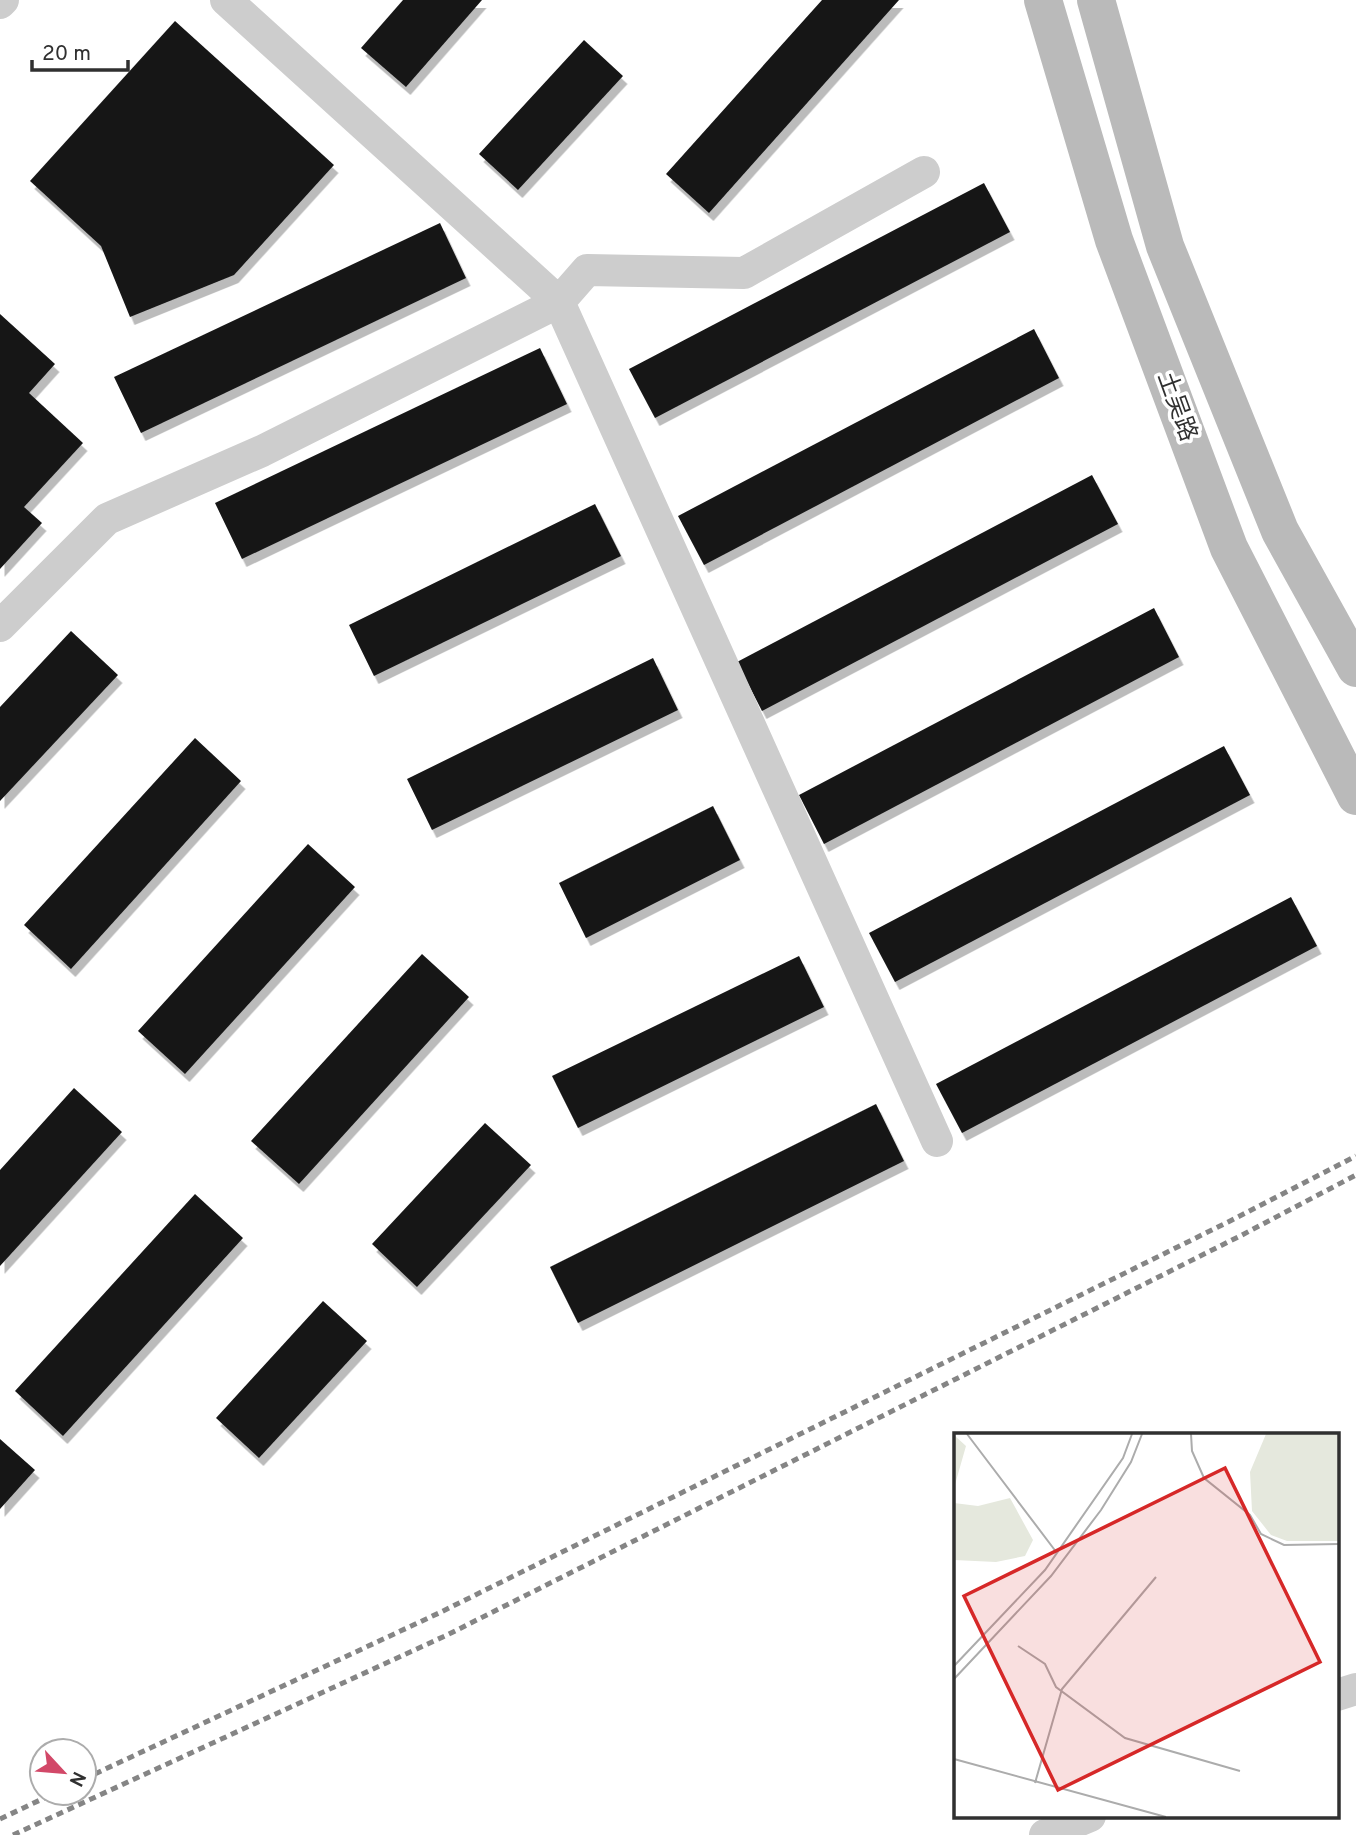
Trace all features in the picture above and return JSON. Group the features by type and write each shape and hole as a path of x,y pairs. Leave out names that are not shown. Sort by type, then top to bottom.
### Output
{"main road":[{"name":"土吴路","path":"1043,0 1114,240 1229,548 1356,796"},
{"name":"土吴路","path":"1096,0 1165,246 1280,531 1352,652"}],"street":[{"path":"226,0 559,302 937,1141"},
{"path":"0,626 107,519 262,452 559,302 587,270 744,273 924,172"},
{"path":"1338,1695 1356,1689"},
{"path":"1045,1835 1085,1818"}],"building":[{"path":"403,0 482,0 406,87 361,48"},
{"path":"822,0 899,0 709,213 666,174"},
{"path":"175,21 334,165 234,275 130,317 101,246 30,181"},
{"path":"584,40 623,76 518,190 479,154"},
{"path":"984,183 1010,232 655,418 629,369"},
{"path":"440,223 466,278 141,433 114,377"},
{"path":"0,314 55,364 29,393 83,443 24,507 42,523 0,569"},
{"path":"1034,329 1059,378 704,565 678,516"},
{"path":"540,348 567,404 242,559 215,503"},
{"path":"1092,475 1118,524 762,711 737,662"},
{"path":"595,504 621,556 374,676 349,625"},
{"path":"1154,608 1179,657 824,844 799,795"},
{"path":"71,631 118,675 0,801 0,707"},
{"path":"653,658 678,710 432,830 407,779"},
{"path":"195,738 241,781 71,969 24,925"},
{"path":"1224,746 1250,795 895,982 869,933"},
{"path":"713,806 740,860 586,938 559,883"},
{"path":"308,844 355,887 185,1074 138,1031"},
{"path":"1291,897 1317,946 962,1133 936,1084"},
{"path":"422,954 469,997 299,1184 251,1141"},
{"path":"799,956 824,1007 578,1128 552,1076"},
{"path":"74,1088 122,1132 0,1266 0,1170"},
{"path":"876,1104 904,1161 578,1323 550,1267"},
{"path":"485,1123 531,1165 417,1287 372,1244"},
{"path":"195,1194 243,1238 63,1436 15,1391"},
{"path":"323,1301 367,1341 259,1458 216,1418"},
{"path":"0,1439 35,1470 0,1509"}],"railway":[{"path":"98,1772 439,1613 1356,1156"},
{"path":"13,1835 447,1635 1356,1175"},
{"path":"0,1819 28,1806"}]}
